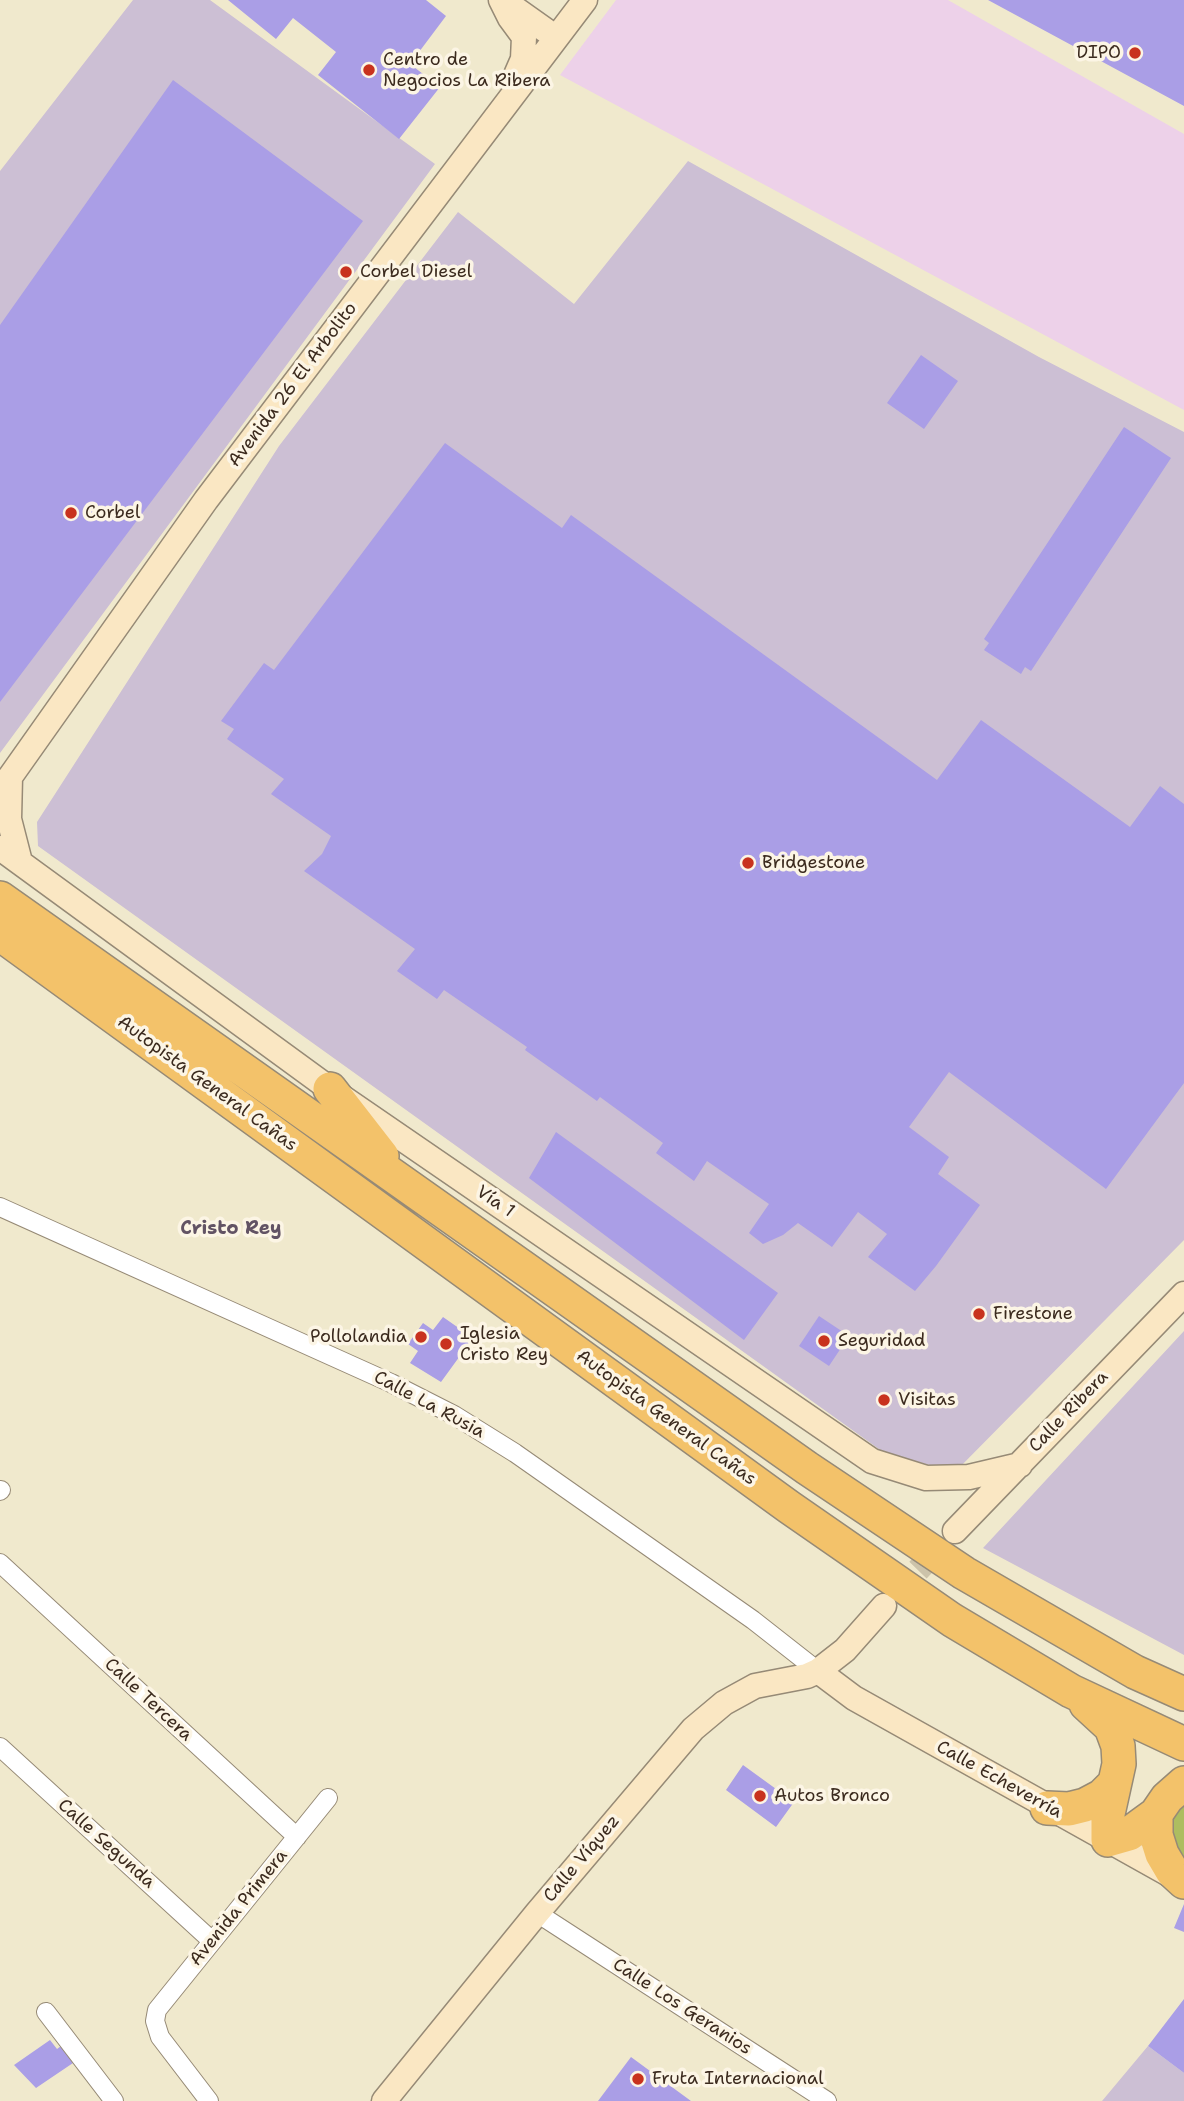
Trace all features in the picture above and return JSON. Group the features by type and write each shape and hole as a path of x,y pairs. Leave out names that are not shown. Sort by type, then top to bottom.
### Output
{"highway":[{"name":"Autopista General Cañas","path":"0,898 807,1468 964,1573 1135,1672 1184,1694"},
{"name":"Autopista General Cañas","path":"0,934 789,1507 952,1620 1071,1691 1184,1744"},
{"path":"330,1089 402,1182"},
{"path":"1071,1691 1101,1715 1111,1727 1118,1745 1119,1764 1108,1814 1108,1840 1129,1834 1156,1814 1167,1798 1184,1783"},
{"path":"1047,1808 1069,1809 1085,1805 1102,1796 1114,1784"},
{"path":"1156,1814 1156,1835 1162,1854 1172,1871 1184,1883"}],"street":[{"path":"501,0 555,37"},
{"path":"439,193 454,158 514,79 523,59 524,37 501,0"},
{"name":"Avenida 26 El Arbolito","path":"10,855 5,782 206,500 585,0"},
{"name":"Vía 1","path":"10,855 330,1089 872,1461 926,1478 969,1478 1020,1465"},
{"name":"Calle La Rusia","path":"0,1207 391,1383 454,1415 514,1453 753,1620 818,1671"},
{"name":"Calle Ribera","path":"955,1531 1184,1294"},
{"name":"Calle Tercera","path":"0,1563 297,1837"},
{"path":"818,1671 845,1650 884,1606"},
{"name":"Calle Echeverría","path":"818,1671 854,1698 1184,1883"},
{"name":"Calle Víquez","path":"384,2101 537,1913 693,1729 724,1703 755,1686 807,1676 818,1671"},
{"name":"Calle Segunda","path":"0,1747 212,1941"},
{"name":"Avenida Primera","path":"209,2101 160,2037 155,2021 158,2010 328,1798"},
{"name":"Calle Los Geranios","path":"537,1913 827,2101"},
{"path":"46,2012 114,2101"}],"shaded area":[{"name":"Corbel","path":"133,0 210,0 435,164 0,753 0,171"},
{"path":"616,0 948,0 1184,134 1184,410 560,75"},
{"name":"Bridgestone","path":"688,161 1039,357 1184,432 1184,1240 955,1472 883,1452 38,846 37,822 279,446 458,212 574,304"},
{"path":"1184,1331 1184,1655 983,1548"},
{"path":"1148,2046 1184,2073 1184,2101 1102,2101"}],"green space":[{"path":"1184,1799 1184,1858 1177,1854 1171,1844 1171,1814"}],"building":[{"name":"Centro de Negocios La Ribera","path":"228,0 426,0 446,16 410,64 440,87 399,139 318,75 336,52 293,18 276,39"},
{"name":"DIPO","path":"988,0 1184,0 1184,106"},
{"name":"Corbel","path":"173,80 363,221 0,702 0,325"},
{"path":"921,355 958,381 924,429 887,403"},
{"path":"1124,427 1171,458 1031,671 1025,667 1021,674 984,650 989,643 984,639"},
{"name":"Bridgestone","path":"445,443 562,528 571,515 937,780 981,720 1130,827 1160,786 1184,804 1184,1083 1106,1189 949,1072 909,1127 949,1157 938,1174 980,1205 915,1291 868,1257 887,1234 858,1212 832,1247 798,1223 783,1235 763,1244 749,1233 769,1204 707,1161 694,1181 656,1153 663,1143 600,1097 597,1101 525,1050 527,1047 444,990 437,999 397,971 415,949 304,871 322,854 331,836 271,794 284,779 227,739 234,729 221,721 264,663 274,670"},
{"path":"556,1132 778,1293 744,1340 529,1178"},
{"name":"Seguridad","path":"819,1316 849,1336 829,1366 799,1346"},
{"name":"Iglesia Cristo Rey","path":"443,1317 473,1338 441,1382 410,1363 418,1351 408,1344 423,1323 433,1330"},
{"name":"Autos Bronco","path":"743,1765 794,1802 776,1827 726,1790"},
{"path":"1184,1904 1184,1932 1174,1928"},
{"path":"1184,1999 1184,2073 1148,2046"},
{"path":"50,2040 57,2049 61,2046 73,2063 36,2088 14,2065"},
{"name":"Fruta Internacional","path":"631,2057 691,2101 598,2101"}],"tunnel":[{"path":"893,1596 945,1542"}],"place":[{"name":"DIPO","path":"1135,53"},
{"name":"Centro de Negocios La Ribera","path":"369,70"},
{"name":"Corbel Diesel","path":"346,272"},
{"name":"Corbel","path":"71,513"},
{"name":"Bridgestone","path":"748,863"},
{"name":"Firestone","path":"979,1314"},
{"name":"Pollolandia","path":"421,1337"},
{"name":"Seguridad","path":"824,1341"},
{"name":"Iglesia Cristo Rey","path":"446,1344"},
{"name":"Visitas","path":"884,1400"},
{"name":"Autos Bronco","path":"760,1796"},
{"name":"Fruta Internacional","path":"638,2079"}],"district":[{"name":"Cristo Rey","path":"231,1229"}]}
